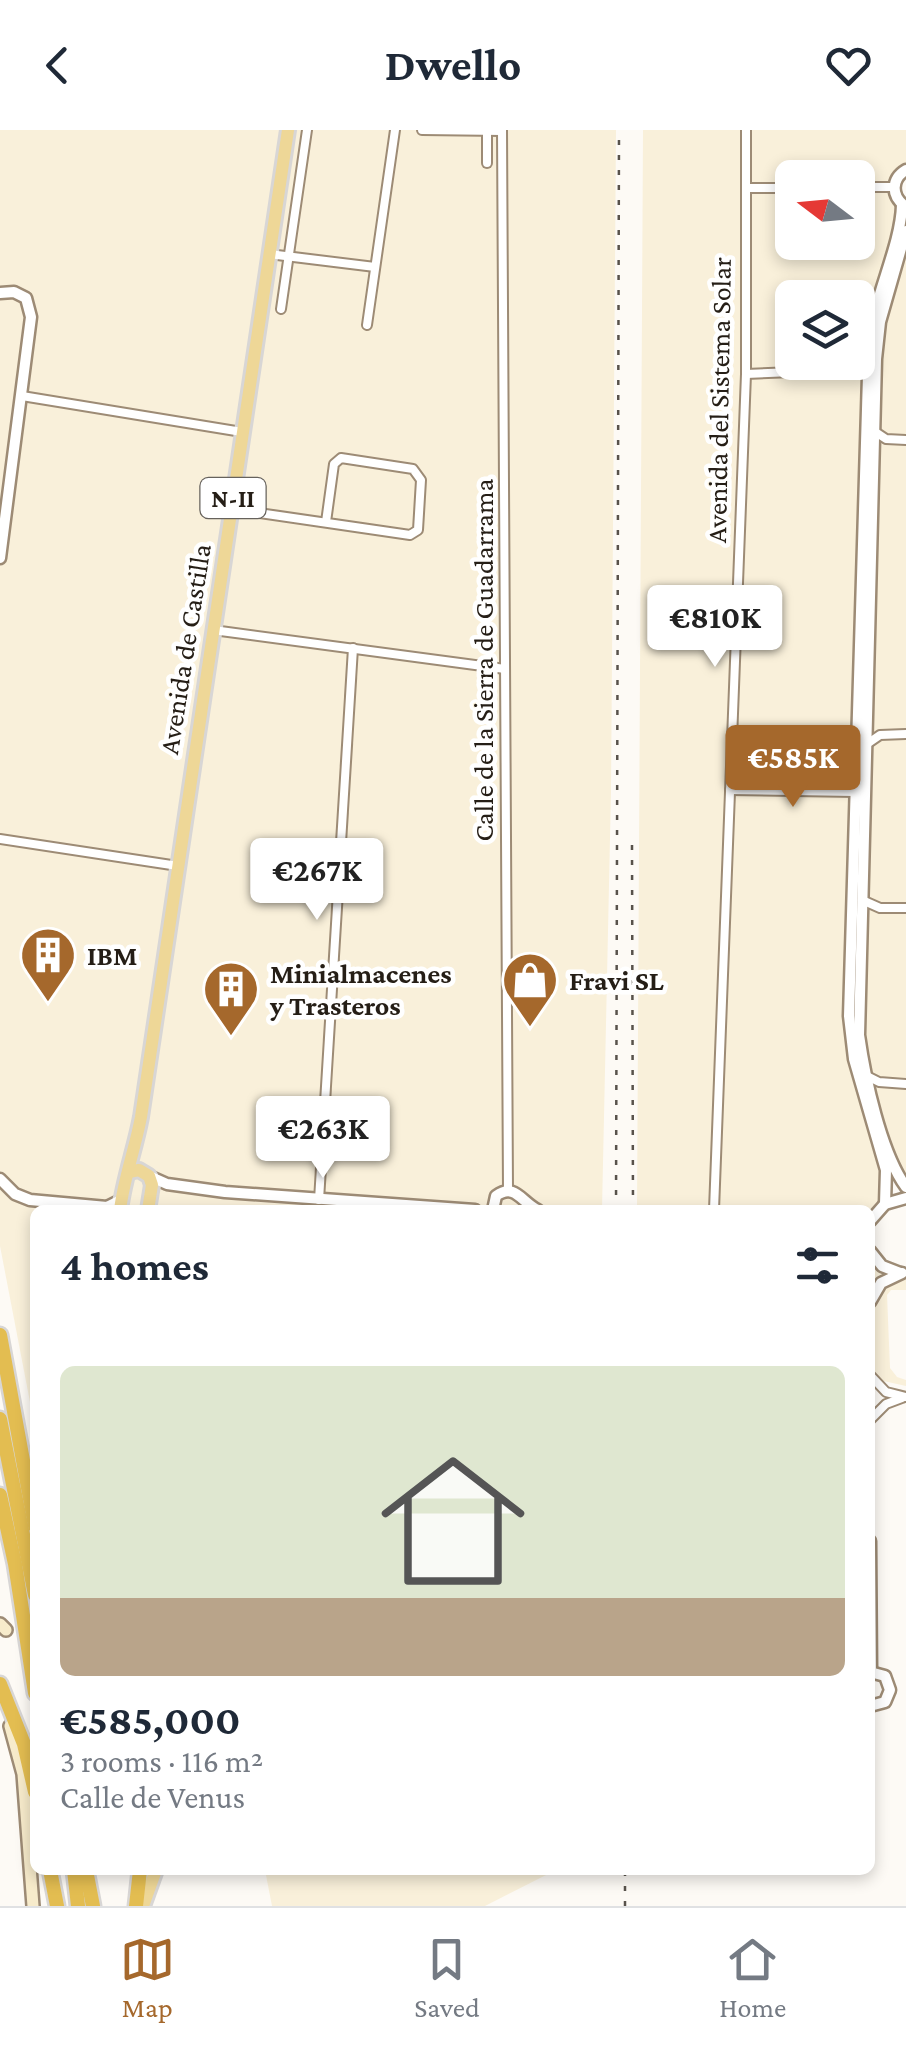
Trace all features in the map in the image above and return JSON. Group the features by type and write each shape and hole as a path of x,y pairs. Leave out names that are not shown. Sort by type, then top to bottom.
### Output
{"highway":[{"path":"0,1335 30,1499"},
{"path":"0,1419 30,1570"},
{"path":"0,1494 30,1661"},
{"path":"0,1684 20,1731 30,1772"},
{"path":"54,1875 59,1906"},
{"path":"75,1875 78,1906"},
{"path":"87,1875 93,1906"},
{"path":"139,1906 140,1875"}],"main road":[{"name":"Avenida de Castilla","path":"129,1172 141,1117 288,130"},
{"name":"Avenida de Castilla","path":"141,1117 147,1173"},
{"path":"129,1172 147,1173"},
{"name":"N-II","path":"121,1205 129,1172"},
{"name":"N-II","path":"147,1173 149,1203"},
{"path":"0,1699 23,1774 32,1906"},
{"path":"139,1906 154,1875"}],"street":[{"path":"281,309 308,130"},
{"path":"367,325 396,130"},
{"path":"422,130 502,130"},
{"name":"Calle de la Sierra de Guadarrama","path":"502,130 508,1190"},
{"name":"Avenida del Sistema Solar","path":"714,1205 746,374 746,130"},
{"path":"487,163 488,131"},
{"path":"875,309 904,206 894,187 897,177 906,170"},
{"path":"875,187 894,187"},
{"path":"746,188 775,188"},
{"path":"906,231 880,322 871,427 859,1035 868,1099 906,1187"},
{"path":"269,254 376,267"},
{"path":"0,293 14,292 26,298 31,317 0,558"},
{"path":"746,374 775,373"},
{"path":"869,380 874,457 868,721 856,792 850,1026 886,1170 875,1212"},
{"path":"872,380 876,388"},
{"path":"22,396 242,432"},
{"path":"871,427 890,440 906,440"},
{"path":"874,457 890,440"},
{"path":"232,509 410,535 418,530 421,480 412,468 341,458 334,464 326,522"},
{"path":"213,630 505,669"},
{"path":"319,1200 352,648"},
{"path":"868,721 887,733 906,734"},
{"path":"862,747 887,733"},
{"path":"730,790 856,792 866,782"},
{"path":"856,792 866,807"},
{"path":"0,839 178,866"},
{"path":"854,878 864,903 880,908 906,908"},
{"path":"863,924 880,908"},
{"path":"867,1076 889,1084 906,1084"},
{"path":"868,1099 889,1084"},
{"path":"147,1173 167,1184 397,1205"},
{"path":"0,1179 16,1194 30,1200 77,1205"},
{"path":"149,1203 167,1184"},
{"path":"492,1205 496,1196 508,1190 515,1192 524,1205"},
{"path":"875,1212 906,1198"},
{"path":"62,1204 66,1205"},
{"path":"875,1258 882,1266 904,1273"},
{"path":"875,1293 881,1283 904,1273"},
{"path":"875,1380 886,1392 906,1397"},
{"path":"875,1415 886,1404 906,1397"},
{"path":"875,1673 885,1676 890,1690 885,1702 875,1705"}],"shaded area":[{"path":"0,130 616,130 611,792 602,1205 30,1205 30,1402 0,1246"},
{"path":"643,130 906,130 906,170 897,177 902,205 875,304 875,280 775,280 775,380 872,380 849,1016 888,1187 875,1211 875,1205 637,1205"},
{"path":"906,231 906,1187 895,1167 862,1058 876,359"},
{"path":"875,1260 906,1273 906,1290 891,1290 887,1295 890,1368 906,1380 906,1386 875,1379"},
{"path":"266,1875 546,1875 485,1906 272,1906"}],"railway":[{"path":"616,1205 619,130"},
{"path":"632,845 633,1205"},
{"path":"625,1875 625,1906"}],"place":[{"name":"IBM","path":"48,1004"},
{"name":"Fravi SL","path":"530,1029"},
{"name":"Minialmacenes y Trasteros","path":"231,1038"}]}
